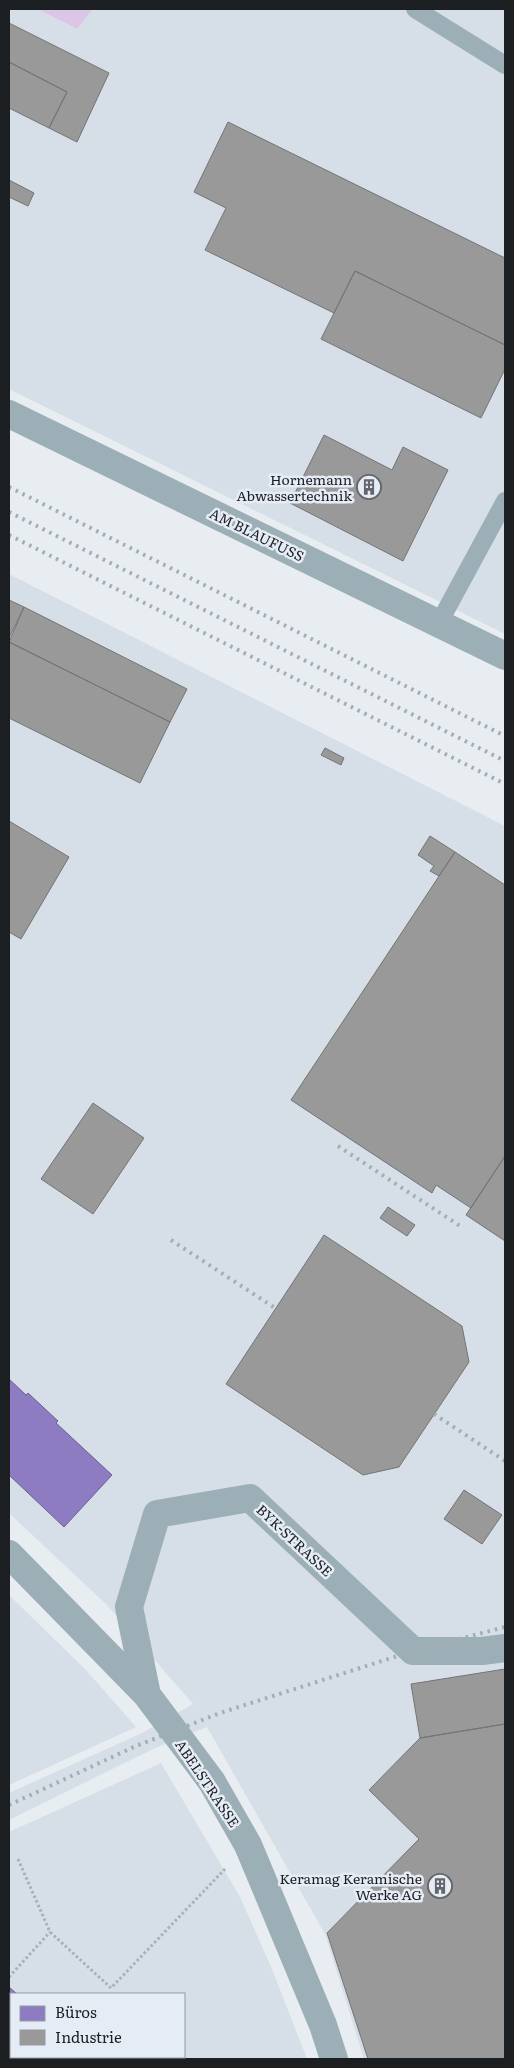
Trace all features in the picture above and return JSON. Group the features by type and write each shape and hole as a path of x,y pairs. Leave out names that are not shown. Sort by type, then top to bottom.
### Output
{"street":[{"name":"AM BLAUFUSS","path":"9,414 505,656"},
{"name":"BYK-STRASSE","path":"147,1695 129,1607 157,1514 250,1498 413,1650 482,1651 505,1648"},
{"name":"ABELSTRASSE","path":"9,1554 147,1695 212,1782 248,1845 323,2024 334,2059"}],"lane":[{"path":"414,9 505,65"},
{"path":"439,623 505,501"}],"path":[{"path":"18,1859 50,1932 111,1988 248,1845"},
{"path":"9,1977 50,1932"}],"shaded area":[{"path":"9,9 37,9 77,29 93,9 505,9 505,634 9,389"},
{"path":"37,9 93,9 77,29"},
{"path":"9,574 505,826 505,2059 364,2059 325,1934 207,1727 155,1748 9,1820 9,1793 142,1733 193,1704 106,1604 9,1513"},
{"path":"9,1595 85,1669 136,1727 9,1785"},
{"path":"161,1763 240,1897 272,1969 307,2059 9,2059 9,1832"}],"building: Büros":[{"path":"9,1379 26,1395 28,1393 58,1421 56,1423 112,1475 64,1527 9,1475"},
{"path":"9,1987 16,1993 10,1993 10,2058 87,2059 9,2059"}],"building: Industrie":[{"path":"9,23 109,73 77,142 49,128 67,92 9,62"},
{"path":"9,62 67,92 49,128 9,108"},
{"path":"228,122 505,258 505,345 355,271 334,313 205,250 226,208 194,192"},
{"path":"9,180 34,193 28,206 9,197"},
{"path":"355,271 505,345 505,369 481,418 321,339"},
{"name":"Hornemann Abwassertechnik","path":"324,435 392,470 403,447 448,470 403,561 290,503"},
{"path":"9,600 24,607 9,638"},
{"path":"24,607 187,689 170,722 9,642"},
{"path":"9,642 170,722 140,783 9,718"},
{"path":"325,748 344,758 341,765 321,755"},
{"path":"9,821 69,857 21,939 9,932"},
{"path":"430,836 455,852 439,876 430,871 434,866 418,855"},
{"path":"455,852 505,885 505,1156 471,1208 436,1185 432,1193 291,1100"},
{"path":"93,1103 144,1138 93,1214 41,1179"},
{"path":"505,1156 505,1241 466,1215"},
{"path":"388,1207 415,1225 407,1236 380,1218"},
{"path":"324,1235 462,1326 469,1362 399,1467 363,1475 226,1384"},
{"path":"464,1490 502,1515 482,1544 444,1519"},
{"path":"505,1669 505,1724 420,1738 411,1684"},
{"name":"Keramag Keramische Werke AG","path":"505,1724 505,2059 368,2059 327,1933 419,1839 369,1790 420,1738"}],"railway":[{"path":"9,487 505,736"},
{"path":"9,512 505,761"},
{"path":"9,535 505,784"},
{"path":"338,1146 460,1226"},
{"path":"171,1240 275,1308"},
{"path":"434,1414 505,1461"},
{"path":"9,1805 136,1746 220,1713 413,1651 505,1627"}],"place":[{"name":"Hornemann Abwassertechnik","path":"369,487"},
{"name":"Keramag Keramische Werke AG","path":"440,1886"}]}
